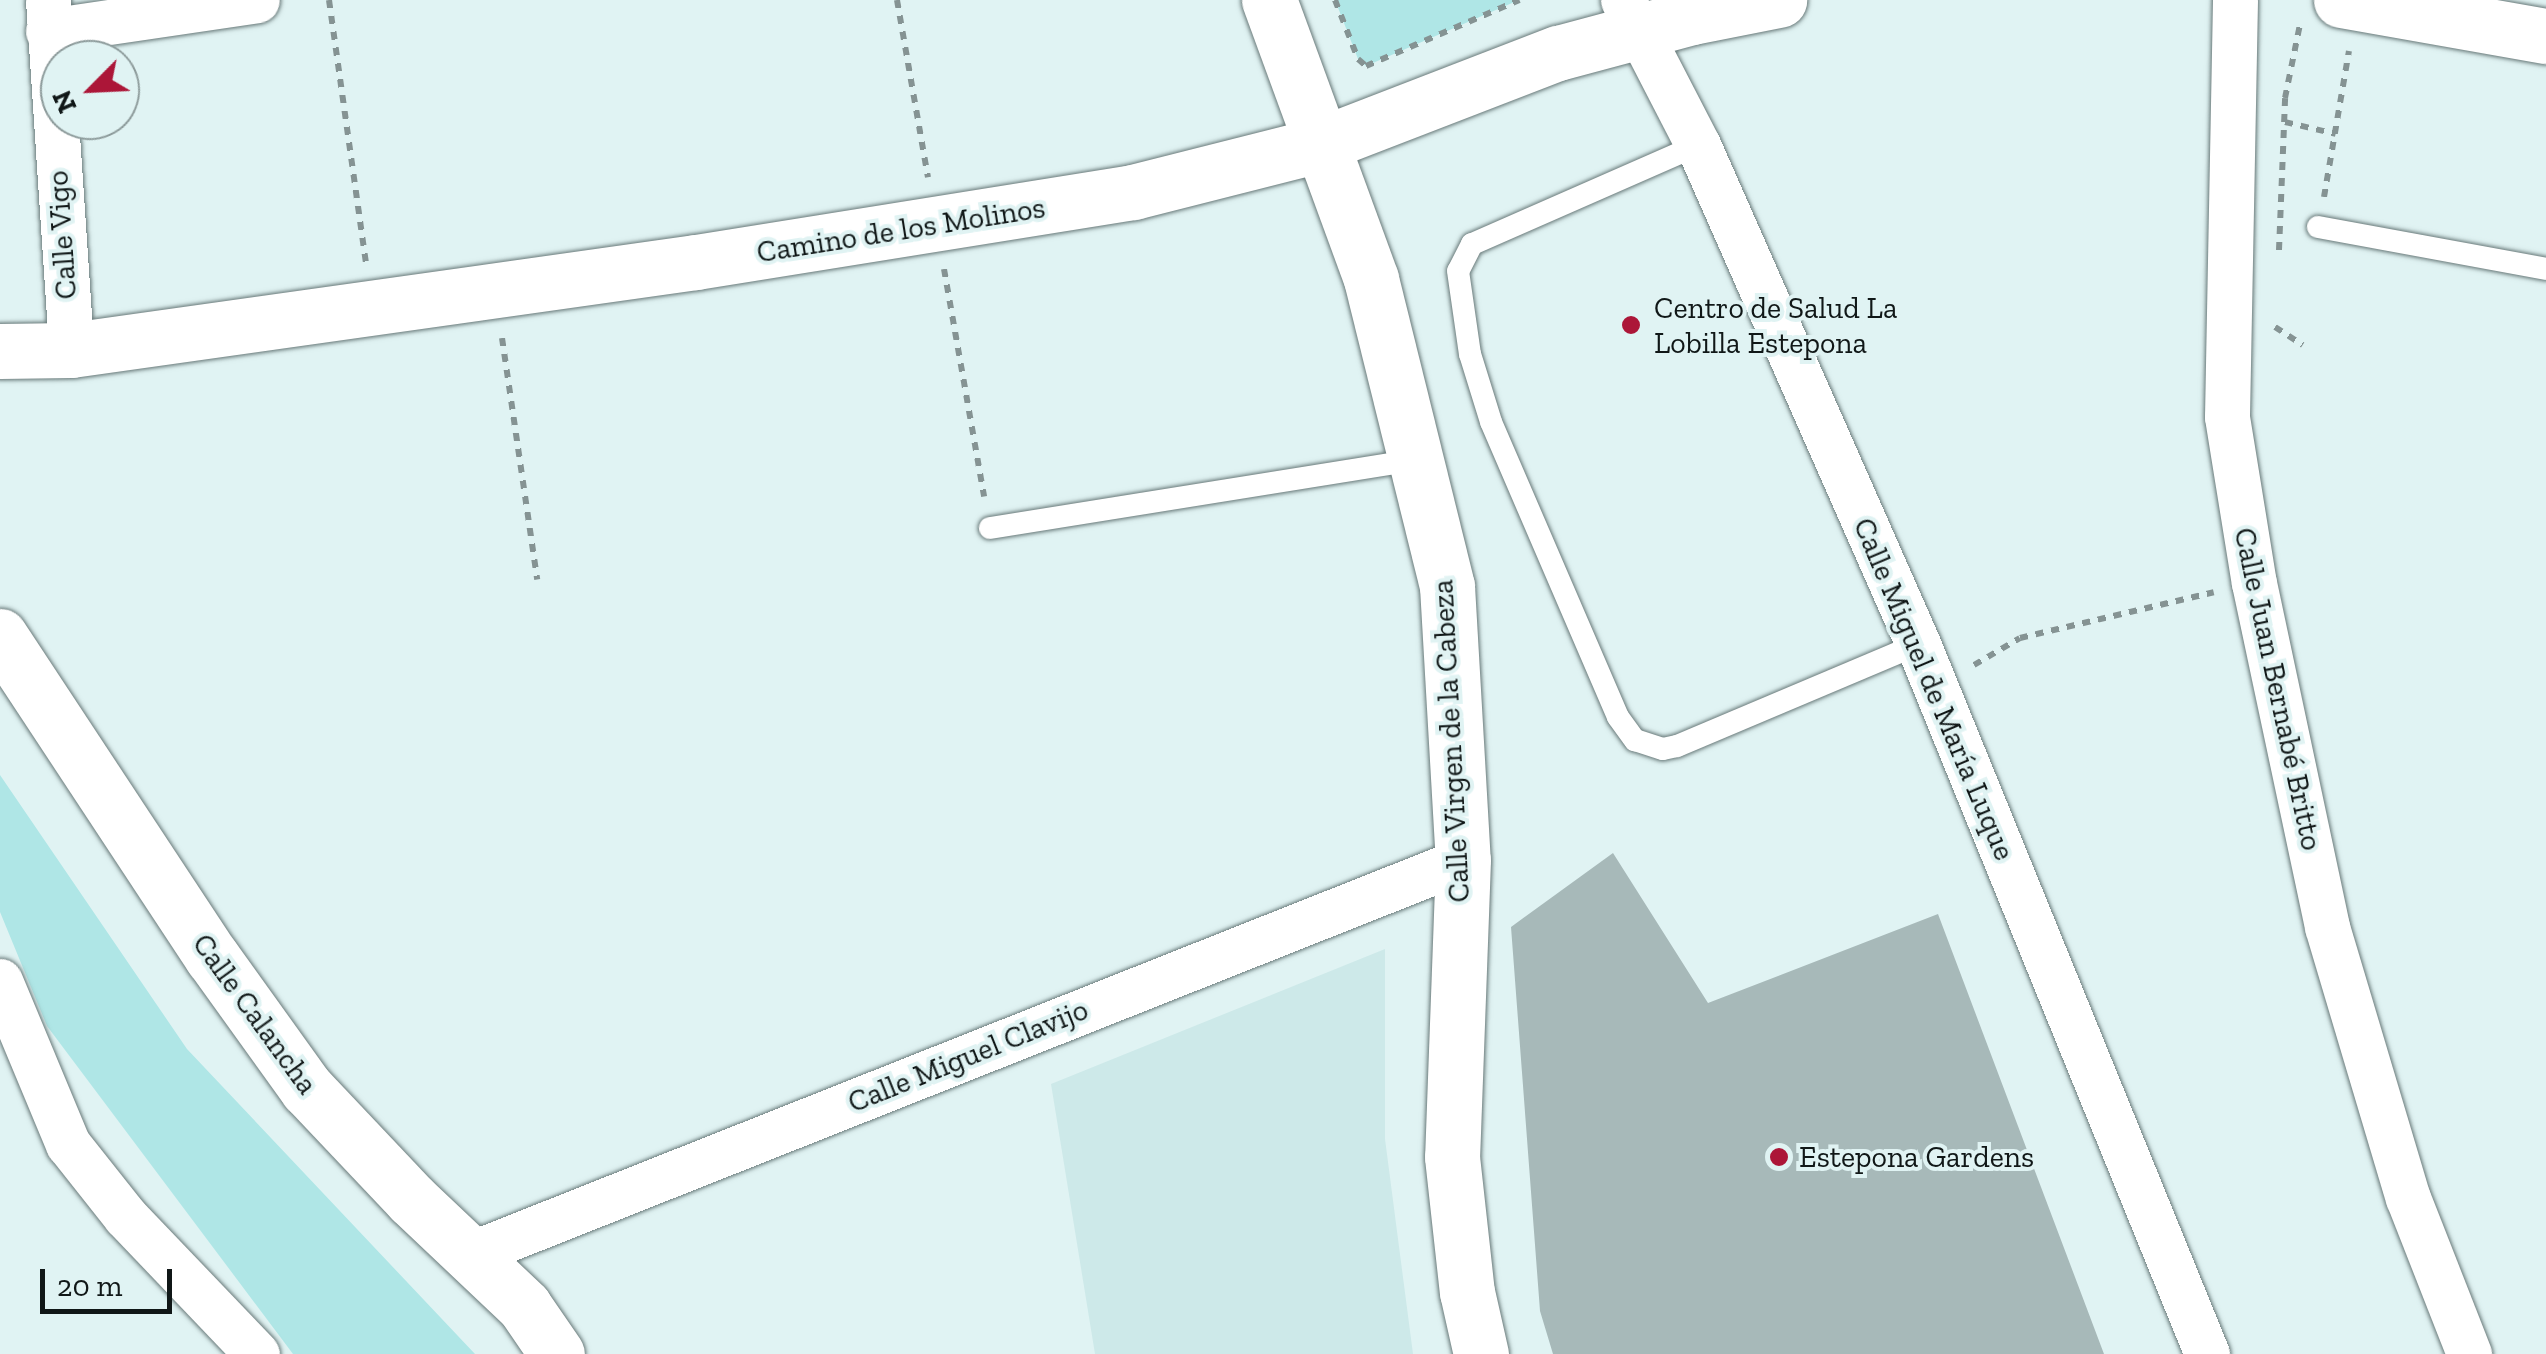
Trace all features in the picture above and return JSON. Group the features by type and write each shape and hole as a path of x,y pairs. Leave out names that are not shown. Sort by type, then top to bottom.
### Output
{"street":[{"path":"48,15 257,0"},
{"name":"Calle Virgen de la Cabeza","path":"1269,0 1318,144 1371,278 1447,586 1463,860 1452,1157 1468,1292 1481,1354"},
{"name":"Camino de los Molinos","path":"0,351 71,350 373,308 1113,195 1318,144 1558,52 1632,16 1778,0"},
{"name":"Calle Juan Bernabé Britto","path":"2235,0 2226,417 2254,583 2328,927 2408,1198 2470,1354"},
{"path":"2333,6 2546,36"},
{"name":"Calle Vigo","path":"48,15 71,350"},
{"name":"Calle Miguel de María Luque","path":"1632,16 1698,146 1918,644 2207,1354"},
{"name":"Calle Calancha","path":"0,636 212,957 307,1089 411,1199 473,1253 524,1306 557,1354"},
{"name":"Calle Miguel Clavijo","path":"473,1253 1463,860"},
{"path":"0,981 68,1144 125,1216 257,1354"}],"lane":[{"path":"1698,146 1472,244 1458,271 1470,354 1490,422 1624,730 1648,746 1677,746 1918,644"},
{"path":"2318,227 2546,269"},
{"path":"990,528 1416,460"}],"path":[{"path":"329,0 373,308"},
{"path":"1336,0 1358,59 1366,66 1516,1"},
{"path":"2279,254 2285,98 2333,6"},
{"path":"2318,227 2336,134 2333,6"},
{"path":"2285,122 2336,134"},
{"path":"495,290 537,579"},
{"path":"2276,311 2276,330 2302,346"},
{"path":"1936,687 2020,638 2254,583"}],"shaded area":[{"path":"1335,0 1519,0 1366,66 1358,59"},
{"path":"0,775 187,1049 475,1354 293,1354 47,1026 0,912"},
{"path":"1385,949 1385,1139 1413,1354 1095,1354 1051,1084"}],"building":[{"name":"Estepona Gardens","path":"1613,853 1708,1003 1938,914 2104,1354 1553,1354 1540,1311 1511,927"}],"place":[{"name":"Centro de Salud La Lobilla Estepona","path":"1631,325"},
{"name":"Estepona Gardens","path":"1779,1157"}]}
